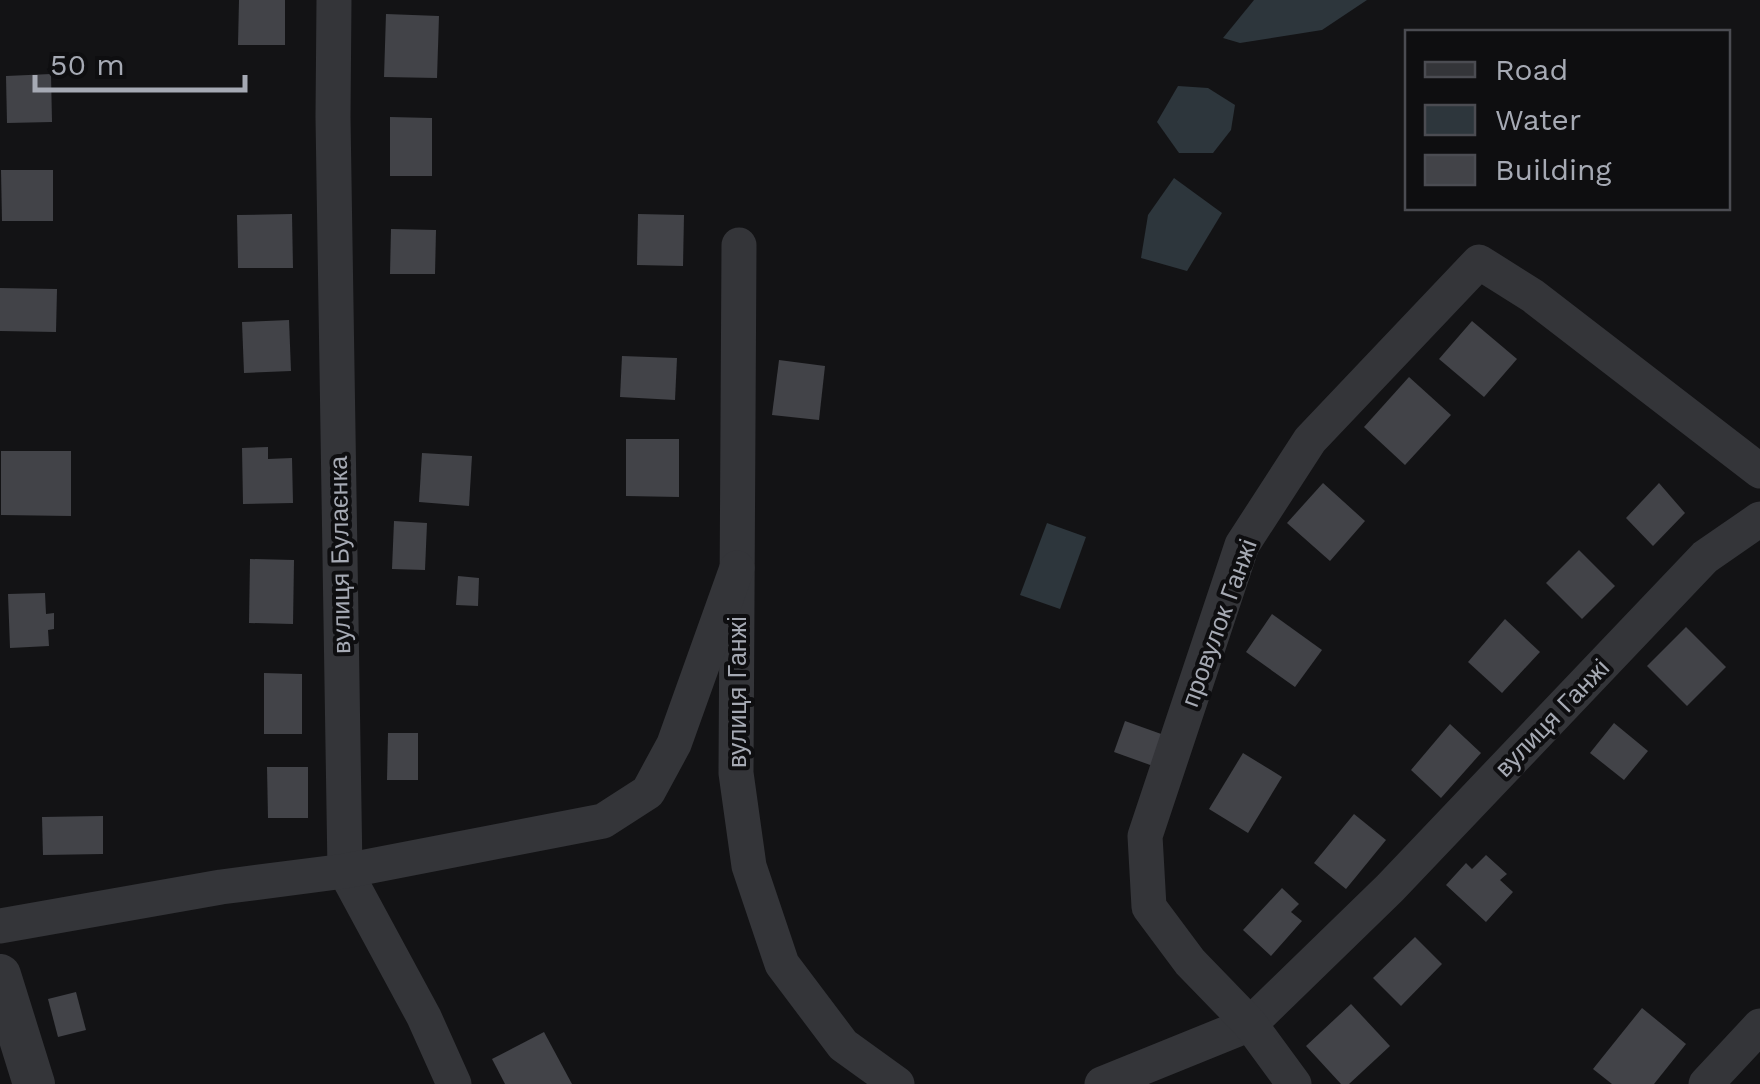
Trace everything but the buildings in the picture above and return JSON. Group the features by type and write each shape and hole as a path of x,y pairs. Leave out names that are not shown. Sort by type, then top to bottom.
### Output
{"street":[{"name":"вулиця Булаєнка","path":"334,0 332,117 345,870 424,1017 454,1084"},
{"name":"вулиця Ганжі","path":"739,245 736,773 749,866 782,964 843,1046 897,1084"},
{"name":"провулок Ганжі","path":"1294,1084 1250,1024 1190,962 1150,906 1145,836 1242,546 1310,440 1478,262 1533,296 1760,471"},
{"name":"вулиця Ганжі","path":"1102,1084 1250,1024 1390,888 1705,557 1760,519"},
{"path":"0,926 221,887 345,870 603,822 648,792 674,744 737,568"},
{"path":"0,976 34,1084"},
{"path":"1706,1084 1760,1026"}],"water":[{"path":"1254,0 1367,0 1322,30 1240,43 1223,38"},
{"path":"1178,86 1208,88 1235,105 1231,130 1213,153 1179,153 1157,122"},
{"path":"1174,178 1222,213 1187,271 1141,258 1148,215"},
{"path":"1047,523 1086,537 1060,609 1020,595"}]}
